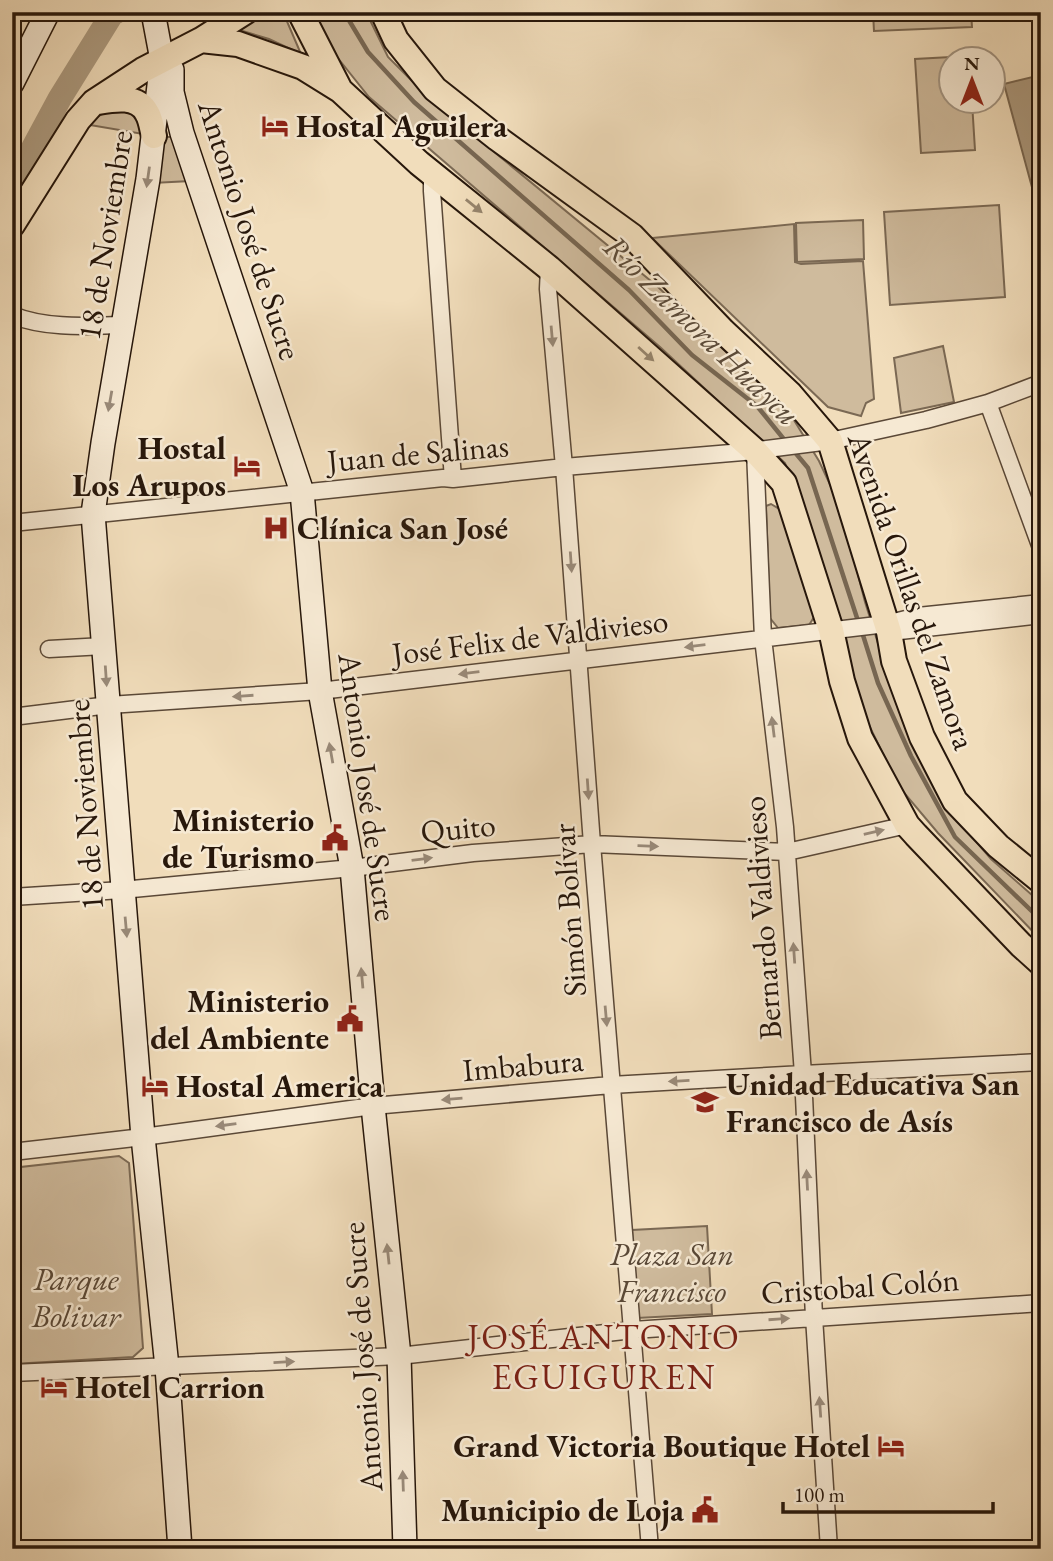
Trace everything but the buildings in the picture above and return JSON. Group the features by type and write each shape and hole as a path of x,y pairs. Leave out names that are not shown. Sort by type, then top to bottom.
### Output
{"main road":[{"path":"12,225 78,120 94,102 245,12"},
{"path":"300,12 340,90"},
{"name":"Avenida Orillas del Zamora","path":"383,12 396,40 435,89 632,236 723,331 790,394 830,441 888,628 894,661 922,737 955,802 999,846 1041,881"},
{"path":"201,40 238,44 290,62 340,90 419,163 550,268 755,451 784,482 831,630 842,681 860,738 907,825 1041,963"},
{"path":"94,102 125,99 139,103 147,112 153,138"}],"street":[{"path":"12,83 48,12"},
{"path":"153,12 169,57"},
{"name":"Antonio José de Sucre","path":"169,57 172,92 182,133 302,492 320,691 352,868 399,1356 405,1549"},
{"name":"18 de Noviembre","path":"169,57 153,138 93,514 122,890 143,1137 167,1367 180,1549"},
{"path":"153,138 168,129 182,133"},
{"path":"432,173 453,479"},
{"name":"Simón Bolívar","path":"550,268 548,289 650,1549"},
{"path":"12,315 36,323 123,325"},
{"path":"12,329 54,324"},
{"name":"Juan de Salinas","path":"12,523 443,478 755,451 830,441 988,403 1041,383"},
{"path":"988,403 1041,548"},
{"name":"Bernardo Valdivieso","path":"755,451 763,638 787,852 803,1074 814,1317 829,1549"},
{"path":"888,628 918,616 1041,603"},
{"path":"888,628 1041,615"},
{"name":"José Felix de Valdivieso","path":"12,717 108,705 320,691 831,630 888,628"},
{"path":"49,649 104,646"},
{"name":"Quito","path":"12,897 122,890 352,868 472,853 592,844 787,852 907,825"},
{"name":"Imbabura","path":"12,1152 373,1105 611,1085 1041,1062"},
{"name":"Cristobal Colón","path":"12,1373 399,1356 633,1329 1041,1303"}],"green space":[{"path":"265,12 283,12 301,54 269,39 236,29"},
{"path":"312,12 366,12 388,57 431,100 657,286 789,412 819,461 841,508 865,602 899,710 950,811 991,859 1041,903 1041,940 938,833 900,788 858,703 804,512 785,463 660,347 369,97 337,57"},
{"path":"873,12 971,12 972,27 874,31"},
{"path":"937,58 937,116 973,116 975,150 921,153 915,59"},
{"path":"119,110 134,113 143,134 90,125 99,116"},
{"path":"165,137 173,137 190,181 153,183"},
{"path":"999,205 1005,297 890,305 884,212"},
{"path":"863,220 864,259 797,262 796,223"},
{"path":"794,224 795,262 863,261 874,399 866,403 861,416 828,407 652,238"},
{"path":"943,346 954,402 901,413 894,358"},
{"path":"771,504 781,510 816,614 809,625 778,628 770,618 766,506"},
{"name":"Parque Bolivar","path":"119,1156 129,1163 143,1348 133,1357 12,1364 12,1168"},
{"name":"Plaza San Francisco","path":"707,1226 712,1314 637,1318 632,1230"}],"shaded area":[{"path":"1041,75 1041,188 1033,191 1007,95 1007,83"}],"waterway":[{"path":"12,187 60,98 112,14 116,12"},
{"name":"Río Zamora Huaycu","path":"344,12 368,52 414,102 629,290 692,355 757,406 787,443"},
{"name":"Río Zamora Huaycu","path":"793,450 808,468 859,624"},
{"name":"Río Zamora Huaycu","path":"862,632 878,683 911,756 955,837 1041,920"}],"place":[{"name":"Hostal Aguilera","path":"275,126"},
{"name":"Hostal Los Arupos","path":"247,466"},
{"name":"Clínica San José","path":"276,528"},
{"name":"Ministerio de Turismo","path":"335,838"},
{"name":"Ministerio del Ambiente","path":"350,1019"},
{"name":"Hostal America","path":"155,1086"},
{"name":"Unidad Educativa San Francisco de Asís","path":"705,1102"},
{"name":"Hotel Carrion","path":"54,1387"},
{"name":"Grand Victoria Boutique Hotel","path":"891,1446"},
{"name":"Municipio de Loja","path":"705,1510"}],"district":[{"name":"JOSÉ ANTONIO EGUIGUREN","path":"604,1356"}]}
